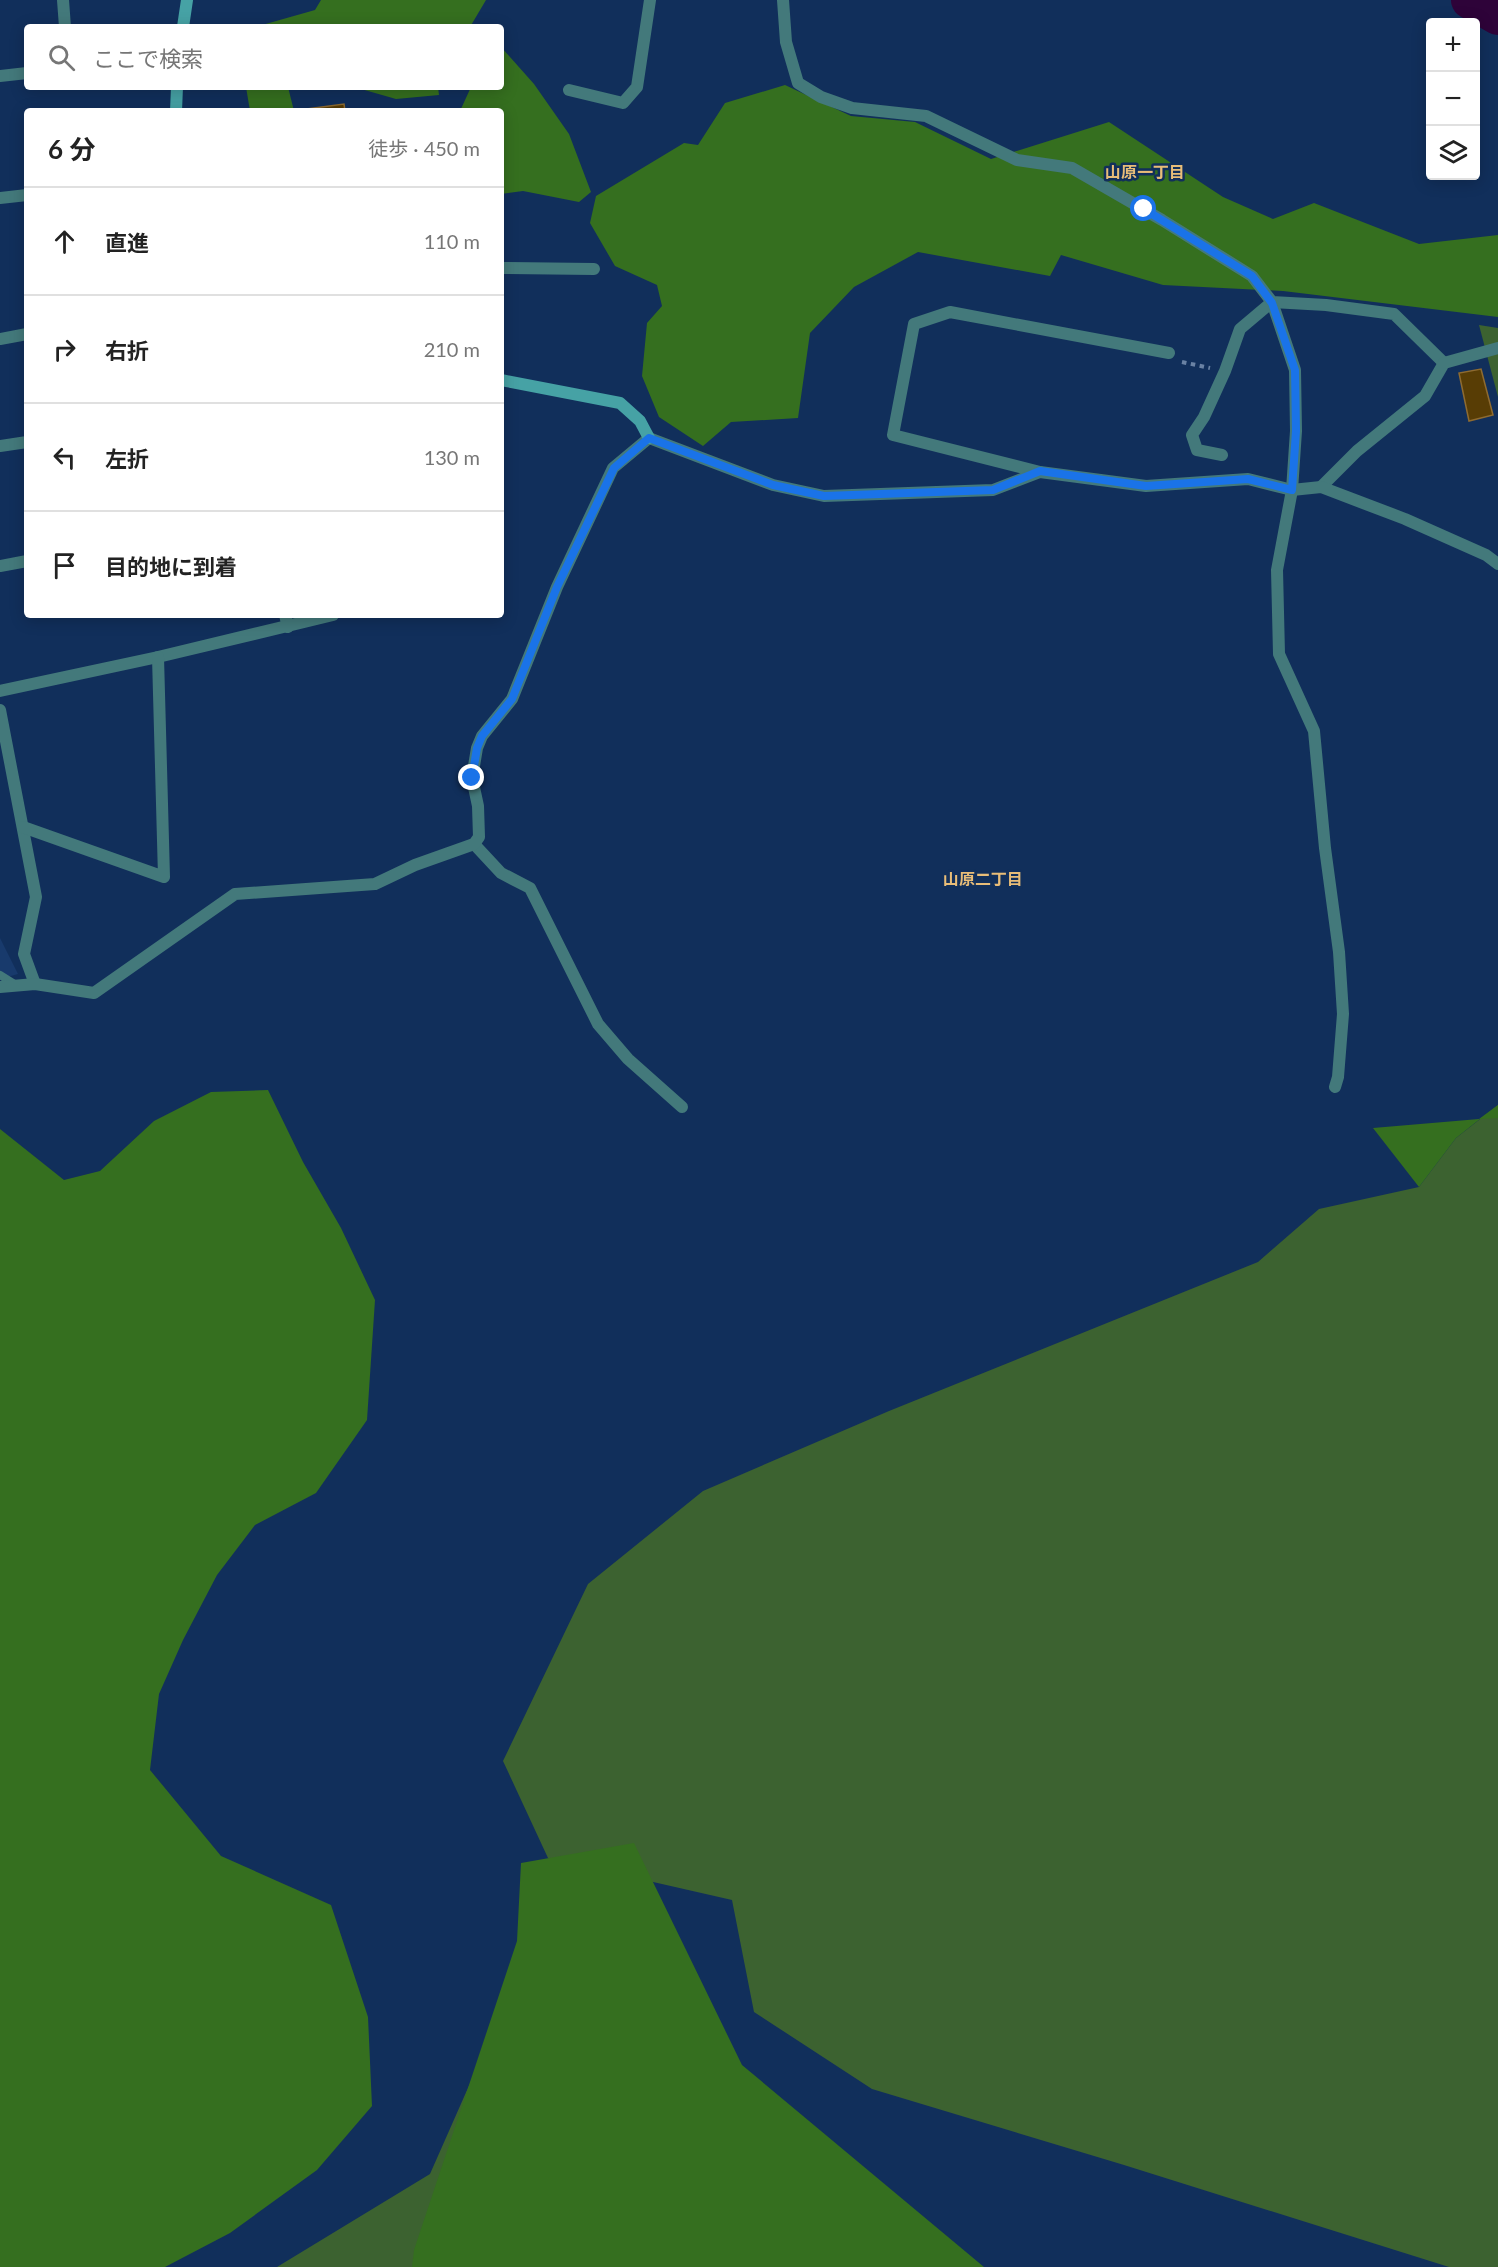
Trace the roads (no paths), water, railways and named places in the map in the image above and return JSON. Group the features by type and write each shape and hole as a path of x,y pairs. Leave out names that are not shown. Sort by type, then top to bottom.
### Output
{"street":[{"path":"63,0 65,24"},
{"path":"183,24 187,0"},
{"path":"569,90 623,103 637,87 650,0"},
{"path":"783,0 786,42 798,83 821,97 852,108 926,116 1017,160 1072,168 1252,276 1272,303 1295,370 1296,431 1292,490 1277,570 1279,654 1314,731 1324,848 1339,952 1343,1004 1338,1077 1335,1087"},
{"path":"0,76 24,73"},
{"path":"176,108 177,90"},
{"path":"0,198 24,195"},
{"path":"504,268 594,268"},
{"path":"1222,455 1197,450 1192,435 1204,417 1225,371 1240,329 1272,303 1326,305 1394,314 1444,363"},
{"path":"1169,353 950,312 914,324 893,435 1040,471 1146,486 1248,479 1292,490 1321,486 1406,519 1486,555 1498,564"},
{"path":"0,339 24,335"},
{"path":"1321,486 1357,451 1425,396 1444,363 1498,348"},
{"path":"504,381 620,403 640,421 649,438 773,485 824,496 993,490 1040,471"},
{"path":"0,987 35,984 93,993 234,894 375,884 415,864 474,844 479,837 478,806 472,778 477,748 482,736 512,699 557,587 614,468 649,438"},
{"path":"0,446 24,442"},
{"path":"0,566 24,562"},
{"path":"0,691 158,657 287,621 310,618"},
{"path":"23,827 164,877 158,657"},
{"path":"0,710 36,897 24,954 35,984"},
{"path":"474,844 501,873 530,888 598,1024 628,1059 682,1107"}],"lane":[{"path":"0,975 16,985"}],"waterway":[{"path":"1470,0 1498,16"}],"district":[{"name":"山原一丁目","path":"1145,172"},
{"name":"山原二丁目","path":"983,879"}]}
